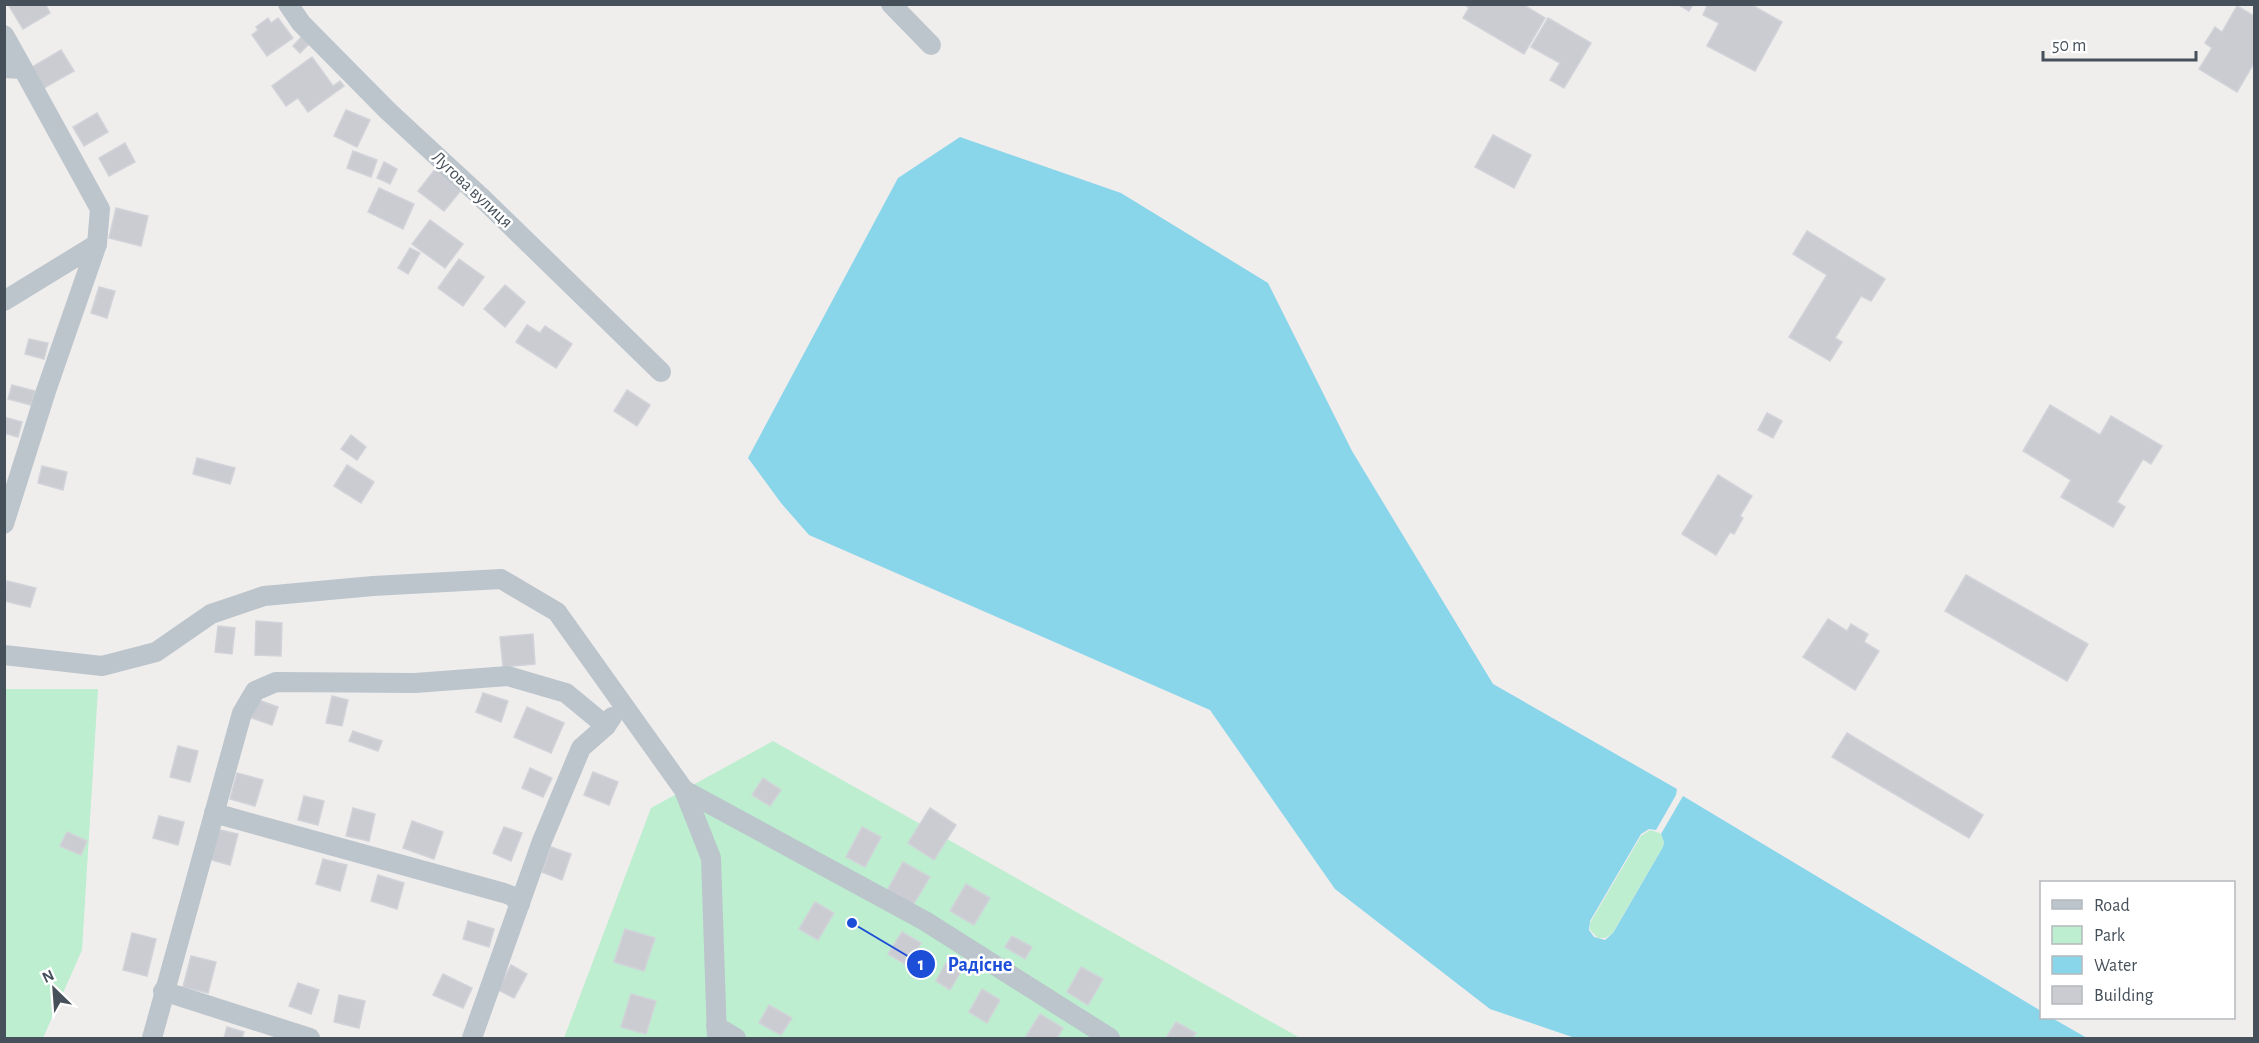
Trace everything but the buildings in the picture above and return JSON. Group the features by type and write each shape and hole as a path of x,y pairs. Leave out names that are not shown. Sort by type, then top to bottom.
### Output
{"street":[{"name":"Лугова вулиця","path":"288,4 301,23 388,111 480,196 662,372"},
{"path":"891,4 931,45"},
{"path":"4,35 14,69 100,209 97,244 46,391 4,524"},
{"path":"4,301 97,244"},
{"path":"4,655 102,666 156,652 211,614 264,596 373,586 501,579 557,612 684,790 711,858 717,1032 736,1038"},
{"path":"152,1038 163,991 242,713 255,691 276,682 415,683 508,676 566,693 606,726"},
{"path":"471,1038 542,841 581,748 606,726 621,700"},
{"path":"684,790 925,921 1110,1038"},
{"path":"214,813 504,892 520,904"},
{"path":"163,991 310,1038"}],"green space":[{"path":"5,689 98,689 82,950 43,1038 5,1038"},
{"path":"773,741 1300,1038 564,1038 651,808"},
{"path":"1650,830 1660,833 1664,840 1663,847 1612,934 1605,938 1598,938 1590,930 1590,923 1641,836"}],"water":[{"path":"960,137 1121,193 1268,283 1352,451 1493,684 1677,789 1676,795 1656,830 1649,829 1641,834 1590,921 1589,930 1594,937 1605,940 1613,933 1663,847 1661,834 1683,796 2040,1010 2040,1019 2054,1019 2087,1038 1575,1038 1490,1009 1335,889 1210,710 809,535 781,503 748,458 898,178"}],"place":[{"name":"Радісне","path":"852,923"}]}
